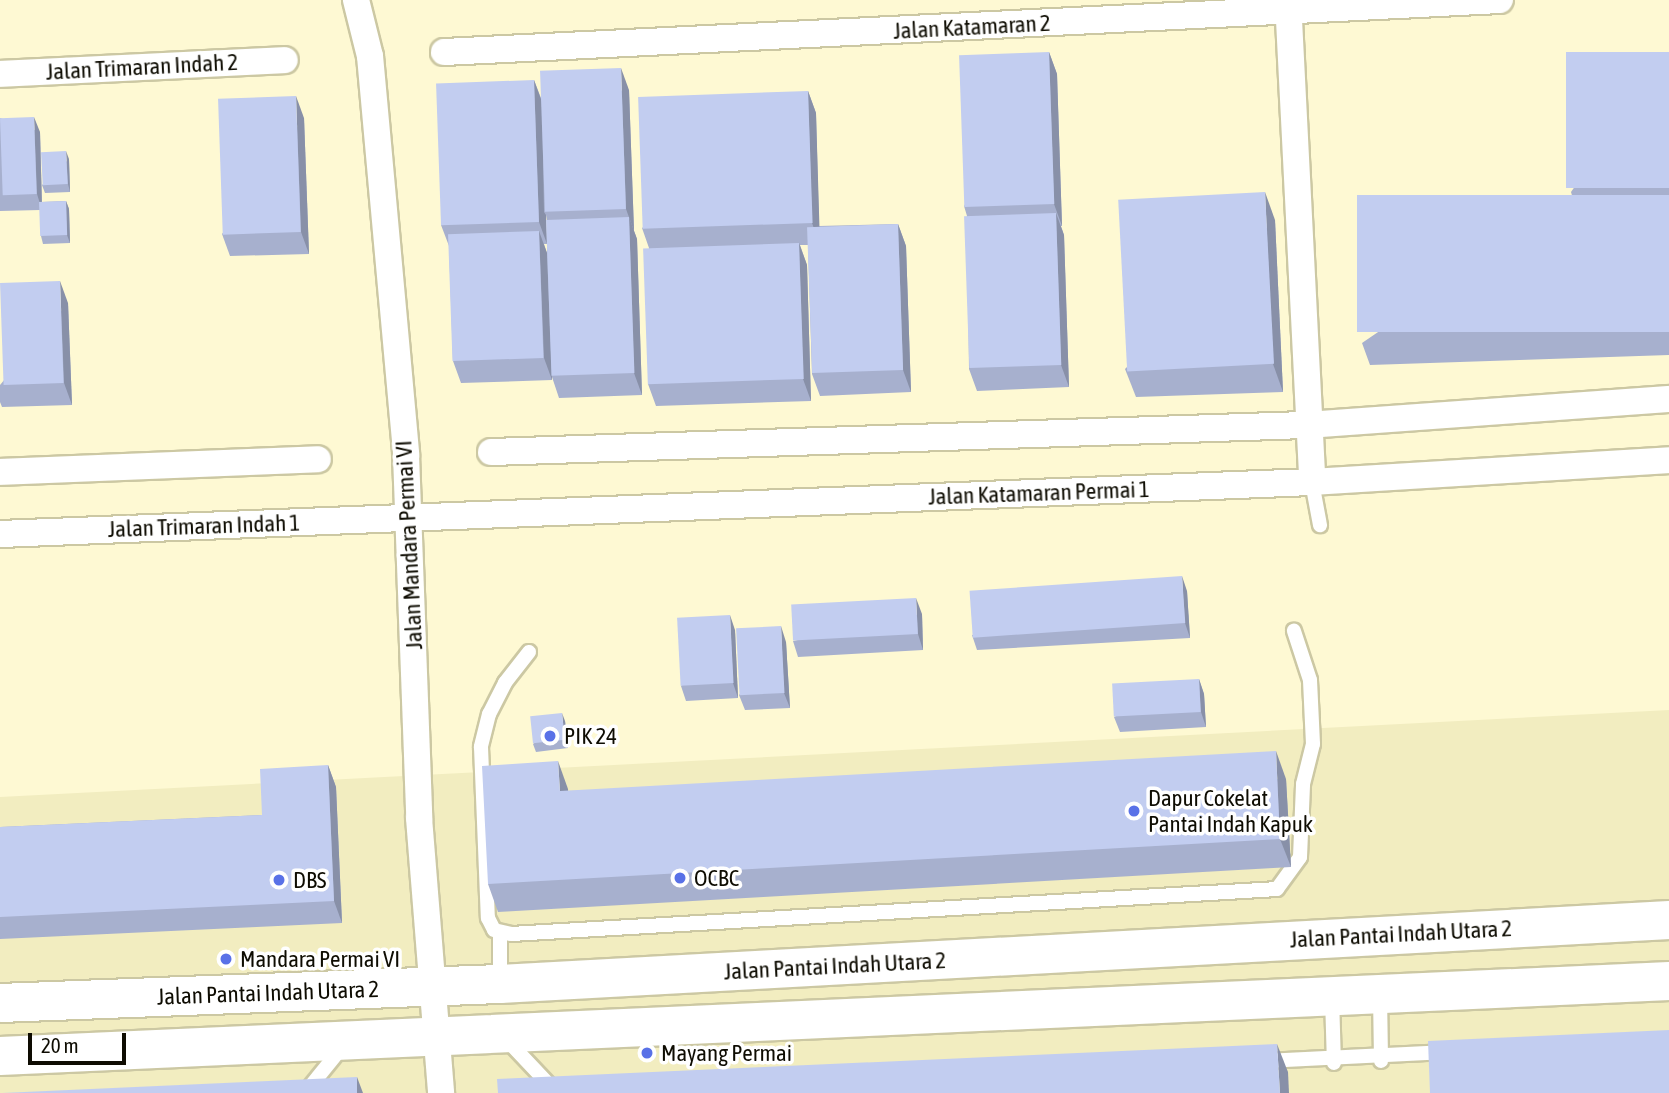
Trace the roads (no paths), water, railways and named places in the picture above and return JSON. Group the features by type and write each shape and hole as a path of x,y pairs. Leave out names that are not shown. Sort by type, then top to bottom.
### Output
{"street":[{"name":"Jalan Mandara Permai VI","path":"356,0 370,55 408,517 419,818 441,1093"},
{"name":"Jalan Katamaran 2","path":"444,52 1288,6 1500,0"},
{"path":"1288,6 1306,425 1312,482"},
{"name":"Jalan Trimaran Indah 2","path":"0,74 285,60"},
{"path":"491,452 1306,425 1669,399"},
{"path":"0,472 318,459"},
{"name":"Jalan Katamaran Permai 1","path":"408,517 1312,482 1669,460"},
{"name":"Jalan Trimaran Indah 1","path":"0,534 408,517"},
{"name":"Jalan Pantai Indah Utara 2","path":"0,1003 500,984 1669,920"},
{"path":"0,1056 1669,981"}],"lane":[{"path":"1312,482 1320,525"},
{"path":"500,933 1277,889 1300,857 1303,784 1313,744 1310,680 1294,631"},
{"path":"500,984 500,933 488,918 481,747 489,714 505,683 529,652"},
{"path":"1380,994 1381,1058"},
{"path":"1332,996 1334,1060"},
{"path":"500,1033 557,1093"},
{"path":"304,1093 348,1039"},
{"path":"1249,1061 1381,1058 1463,1051"}],"place":[{"name":"PIK 24","path":"550,736"},
{"name":"Dapur Cokelat Pantai Indah Kapuk","path":"1134,811"},
{"name":"OCBC","path":"680,878"},
{"name":"DBS","path":"279,880"},
{"name":"Mandara Permai VI","path":"226,959"},
{"name":"Mayang Permai","path":"647,1053"}]}
